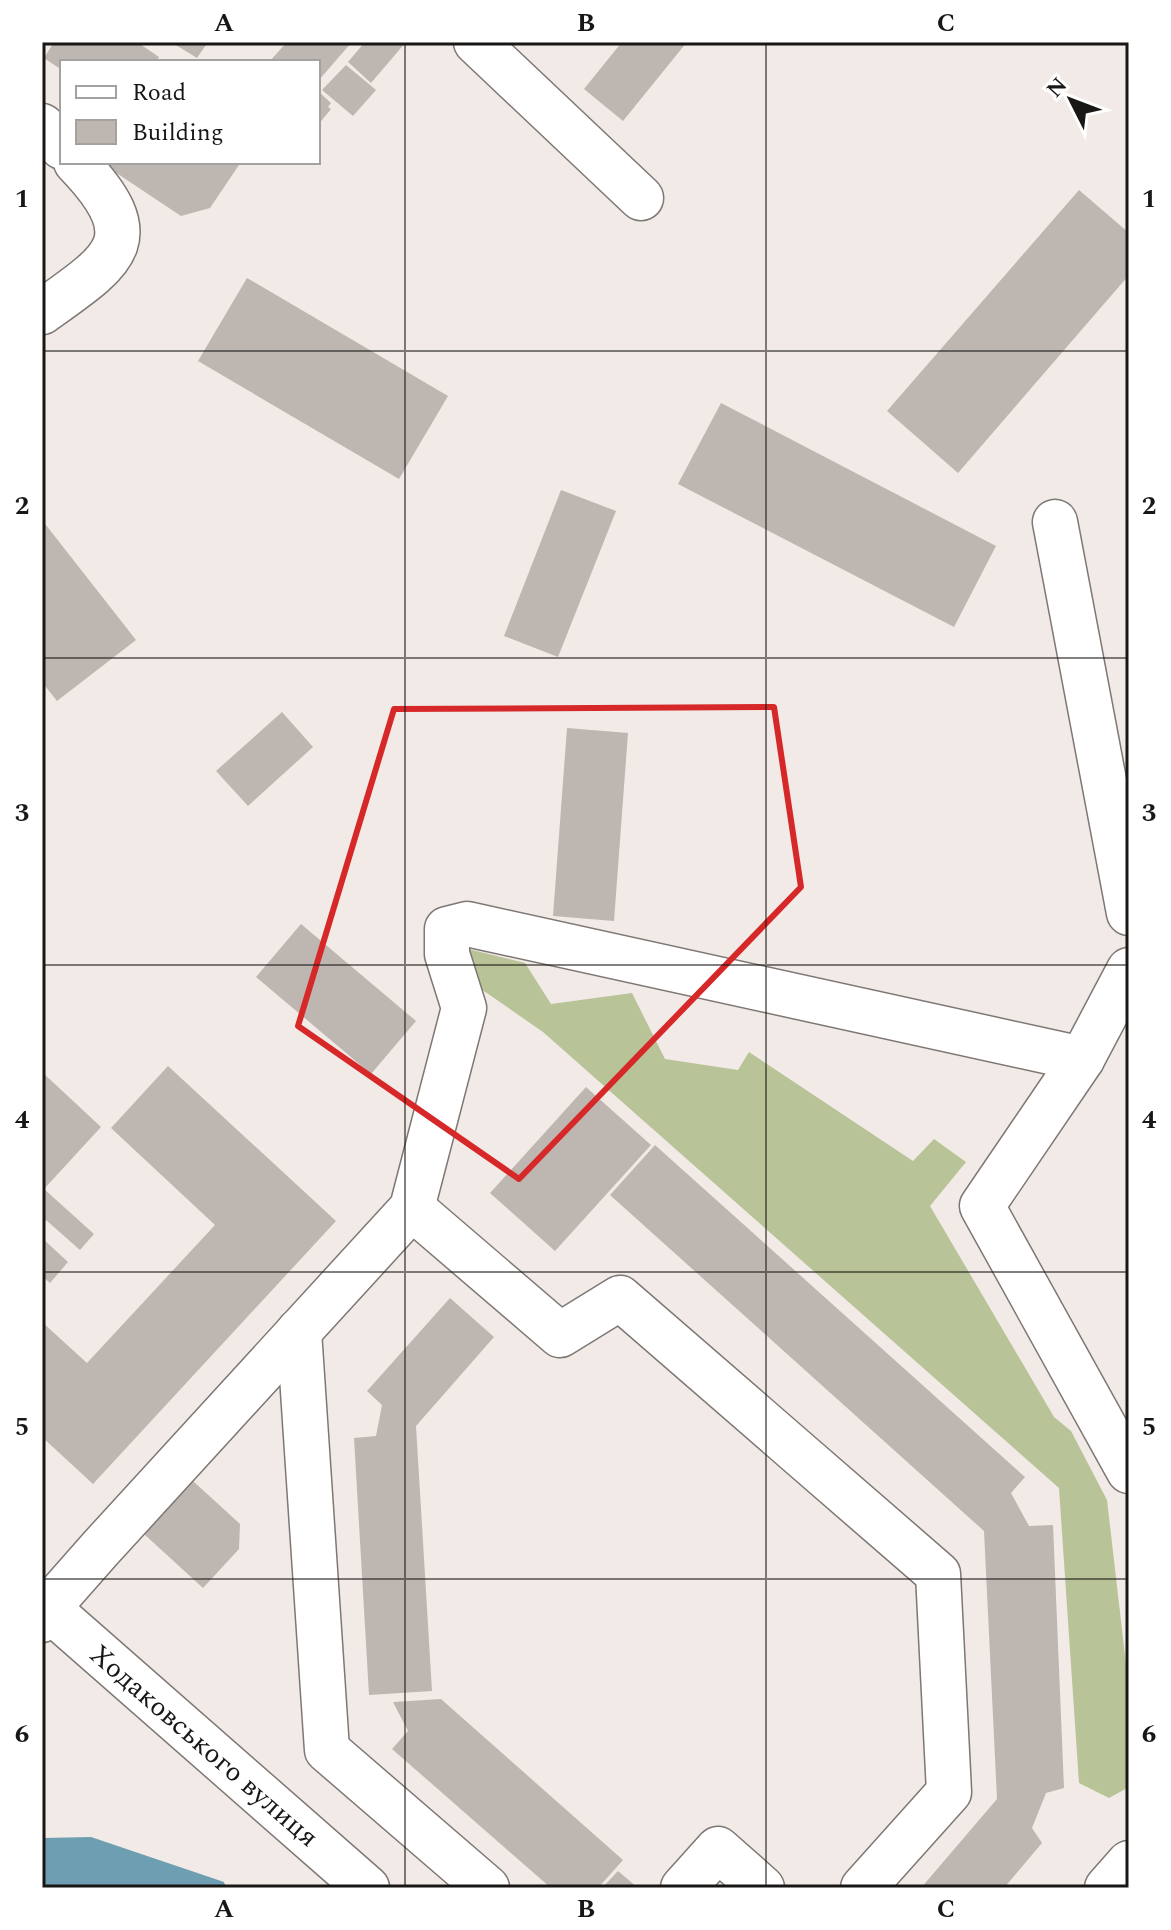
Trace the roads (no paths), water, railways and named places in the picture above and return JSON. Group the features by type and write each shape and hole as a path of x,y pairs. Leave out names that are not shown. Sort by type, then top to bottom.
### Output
{"street":[{"path":"476,42 641,198"},
{"path":"42,126 60,145"},
{"path":"42,312 93,276 109,256 119,232 114,208 78,164"},
{"path":"1055,522 1129,913"},
{"path":"44,1611 412,1208 464,1008 447,954 447,929 467,924 1082,1059"},
{"path":"1129,970 1082,1059 982,1206 1129,1471"},
{"path":"412,1208 560,1335 620,1298 938,1574 949,1792 863,1888"},
{"path":"299,1331 327,1750 487,1888"},
{"name":"Ходаковського вулиця","path":"44,1611 367,1888"},
{"path":"683,1888 718,1849 762,1888"},
{"path":"1107,1888 1129,1863"}],"water":[{"path":"91,1837 224,1882 226,1888 42,1888 42,1838"}]}
